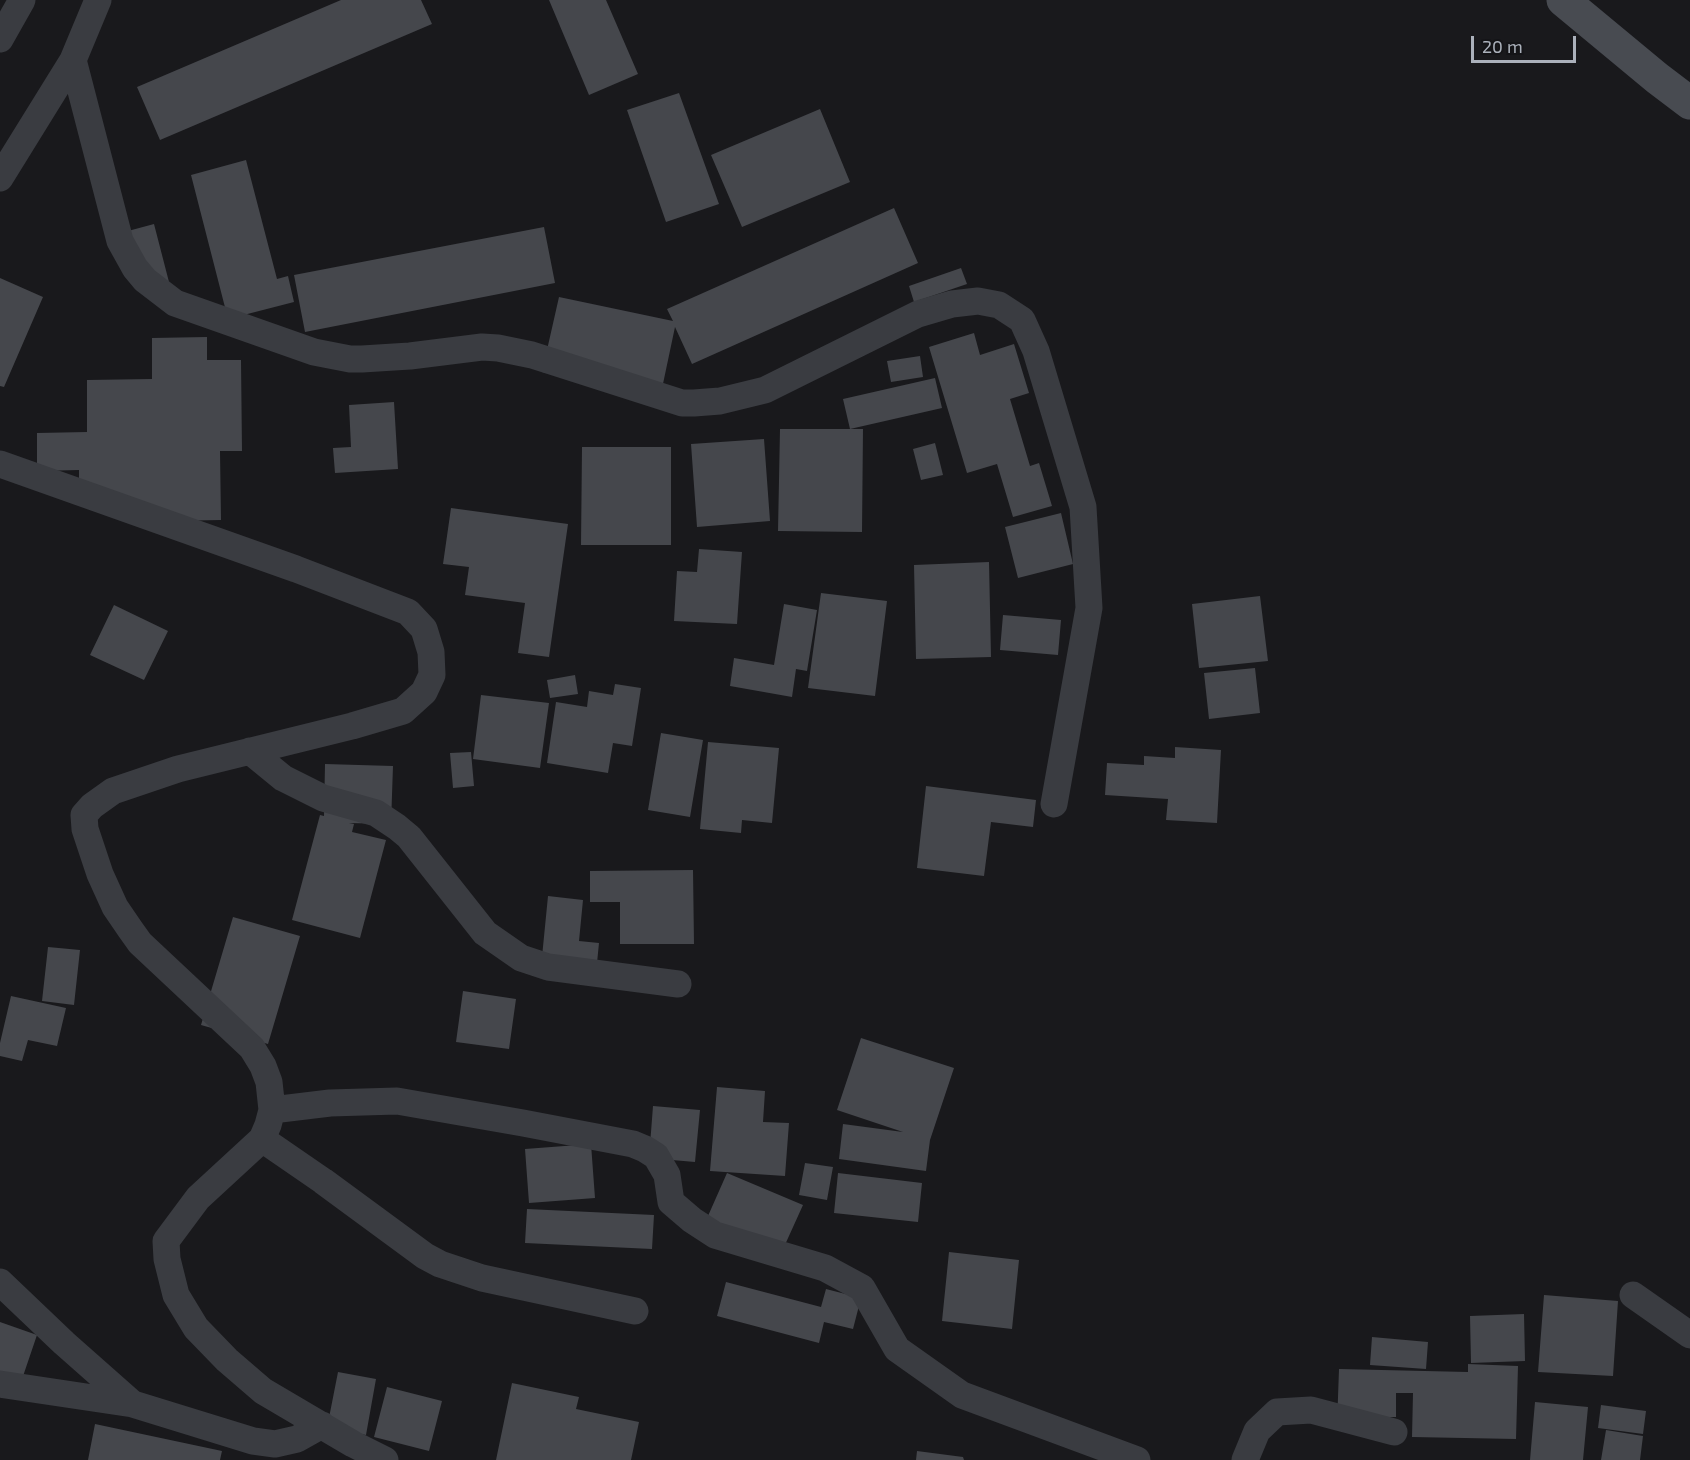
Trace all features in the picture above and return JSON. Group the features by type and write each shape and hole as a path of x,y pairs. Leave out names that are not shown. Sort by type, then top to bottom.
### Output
{"street":[{"path":"0,39 22,0"},
{"path":"0,178 73,60 98,0"},
{"path":"1563,0 1690,103"},
{"path":"73,60 120,241 135,268 145,280 175,303 314,352 362,359 410,356 482,346 498,348 532,356 682,403 694,403 720,401 765,390 918,314 952,304 978,301 999,305 1022,320 1036,351 1083,507 1089,608 1054,804"},
{"path":"0,464 296,568 408,612 424,629 431,652 432,675 424,692 403,711 178,769 113,791 92,806 84,815 85,829 100,874 115,908 140,943 252,1048 263,1066 268,1082 272,1110 262,1139 198,1198 166,1241 167,1259 176,1295 196,1328 263,1391 353,1444 385,1460"},
{"path":"250,751 283,778 323,798 376,813 397,827 409,837 485,933 521,958 548,967 678,984"},
{"path":"272,1110 330,1103 397,1101 633,1144 656,1156 667,1175 671,1202 692,1220 715,1235 825,1268 862,1288 897,1349 962,1395 1137,1460"},
{"path":"262,1139 425,1256 440,1264 482,1278 635,1311"},
{"path":"0,1282 133,1404"},
{"path":"1633,1295 1690,1335"},
{"path":"0,1384 133,1404 274,1444 297,1439 322,1425"},
{"path":"1245,1460 1257,1431 1277,1412 1311,1410 1394,1432"}],"building":[{"path":"341,0 421,0 432,24 160,140 137,87"},
{"path":"549,0 606,0 638,74 589,95"},
{"path":"679,93 719,204 666,222 627,110"},
{"path":"820,109 850,182 742,227 711,155"},
{"path":"246,160 277,279 288,276 294,302 228,319 191,175"},
{"path":"894,208 918,263 692,364 675,327 660,398 542,372 559,297 673,321 667,309"},
{"path":"154,224 169,282 143,289 128,231"},
{"path":"544,227 555,283 305,332 294,275"},
{"path":"961,268 967,284 914,302 909,286"},
{"path":"0,278 43,297 4,387 0,386"},
{"path":"974,333 980,355 1014,344 1029,393 1010,399 1030,466 1039,463 1052,506 1013,517 997,464 967,473 929,347"},
{"path":"207,337 207,360 241,360 242,451 220,451 221,520 167,521 79,505 79,470 37,471 37,433 87,432 87,380 152,379 152,338"},
{"path":"920,356 923,377 891,382 887,361"},
{"path":"935,378 942,408 850,429 843,399"},
{"path":"394,402 398,469 335,473 333,448 351,447 349,405"},
{"path":"780,429 863,429 862,532 778,531"},
{"path":"764,439 770,521 697,527 691,444"},
{"path":"935,443 943,475 921,480 913,449"},
{"path":"582,447 671,447 671,545 581,545"},
{"path":"451,508 568,524 549,657 518,653 525,603 465,595 469,567 443,564"},
{"path":"1061,513 1073,564 1018,578 1005,527"},
{"path":"699,549 742,552 737,624 674,621 677,571 697,572"},
{"path":"989,562 991,657 916,659 914,565"},
{"path":"821,593 887,601 875,696 808,688"},
{"path":"1260,596 1268,661 1199,668 1192,604"},
{"path":"784,604 817,610 807,671 796,669 792,697 730,686 734,658 774,665"},
{"path":"114,605 168,631 144,680 90,655"},
{"path":"1003,615 1061,620 1058,655 1000,650"},
{"path":"1255,668 1260,713 1209,719 1204,673"},
{"path":"575,675 578,694 550,698 547,680"},
{"path":"615,684 641,688 632,746 613,743 608,773 547,763 556,702 587,707 589,691 613,695"},
{"path":"481,695 549,703 540,768 473,759"},
{"path":"661,733 703,740 690,817 648,810"},
{"path":"708,742 779,748 772,823 742,820 741,833 700,829"},
{"path":"1175,747 1221,750 1217,823 1166,820 1168,799 1105,795 1107,763 1144,765 1144,756 1175,758"},
{"path":"471,752 474,786 453,788 450,753"},
{"path":"325,764 393,766 391,824 349,823 354,824 352,832 386,840 360,938 292,920 320,815 324,816"},
{"path":"926,786 1036,800 1033,827 991,822 984,876 917,868"},
{"path":"693,870 694,944 620,944 620,902 590,902 590,871"},
{"path":"548,896 583,900 579,941 599,943 596,973 541,967"},
{"path":"233,917 300,936 268,1044 201,1025"},
{"path":"48,947 80,950 74,1005 42,1001"},
{"path":"463,991 516,999 509,1049 456,1042"},
{"path":"11,996 66,1008 57,1046 28,1040 22,1061 0,1056 0,1043"},
{"path":"861,1038 954,1068 930,1140 926,1171 839,1159 843,1124 903,1132 837,1110"},
{"path":"717,1087 765,1091 763,1122 789,1123 785,1176 710,1171"},
{"path":"653,1106 700,1110 695,1162 649,1158"},
{"path":"591,1144 595,1198 529,1203 525,1149"},
{"path":"805,1163 833,1167 827,1200 799,1195"},
{"path":"727,1173 803,1205 779,1258 704,1225"},
{"path":"838,1173 922,1183 918,1222 834,1213"},
{"path":"527,1209 654,1215 652,1249 525,1243"},
{"path":"949,1252 1019,1260 1012,1329 942,1321"},
{"path":"726,1282 821,1307 826,1289 861,1298 853,1329 824,1322 819,1343 717,1316"},
{"path":"1544,1295 1618,1301 1613,1376 1538,1372"},
{"path":"1524,1314 1525,1361 1471,1363 1470,1316"},
{"path":"0,1322 37,1335 19,1388 0,1382"},
{"path":"1372,1337 1428,1342 1426,1369 1370,1365"},
{"path":"1468,1364 1518,1366 1516,1439 1412,1437 1413,1393 1396,1393 1396,1417 1374,1417 1337,1425 1339,1369 1468,1372"},
{"path":"338,1372 376,1379 366,1435 327,1428"},
{"path":"512,1383 579,1397 576,1409 639,1422 631,1460 496,1460"},
{"path":"387,1387 442,1401 429,1451 374,1437"},
{"path":"1535,1402 1588,1407 1583,1460 1530,1460"},
{"path":"1601,1405 1646,1411 1643,1434 1598,1428"},
{"path":"95,1424 222,1451 220,1460 88,1460"},
{"path":"1606,1430 1643,1436 1640,1460 1601,1460"},
{"path":"917,1451 963,1457 964,1460 916,1460"}]}
